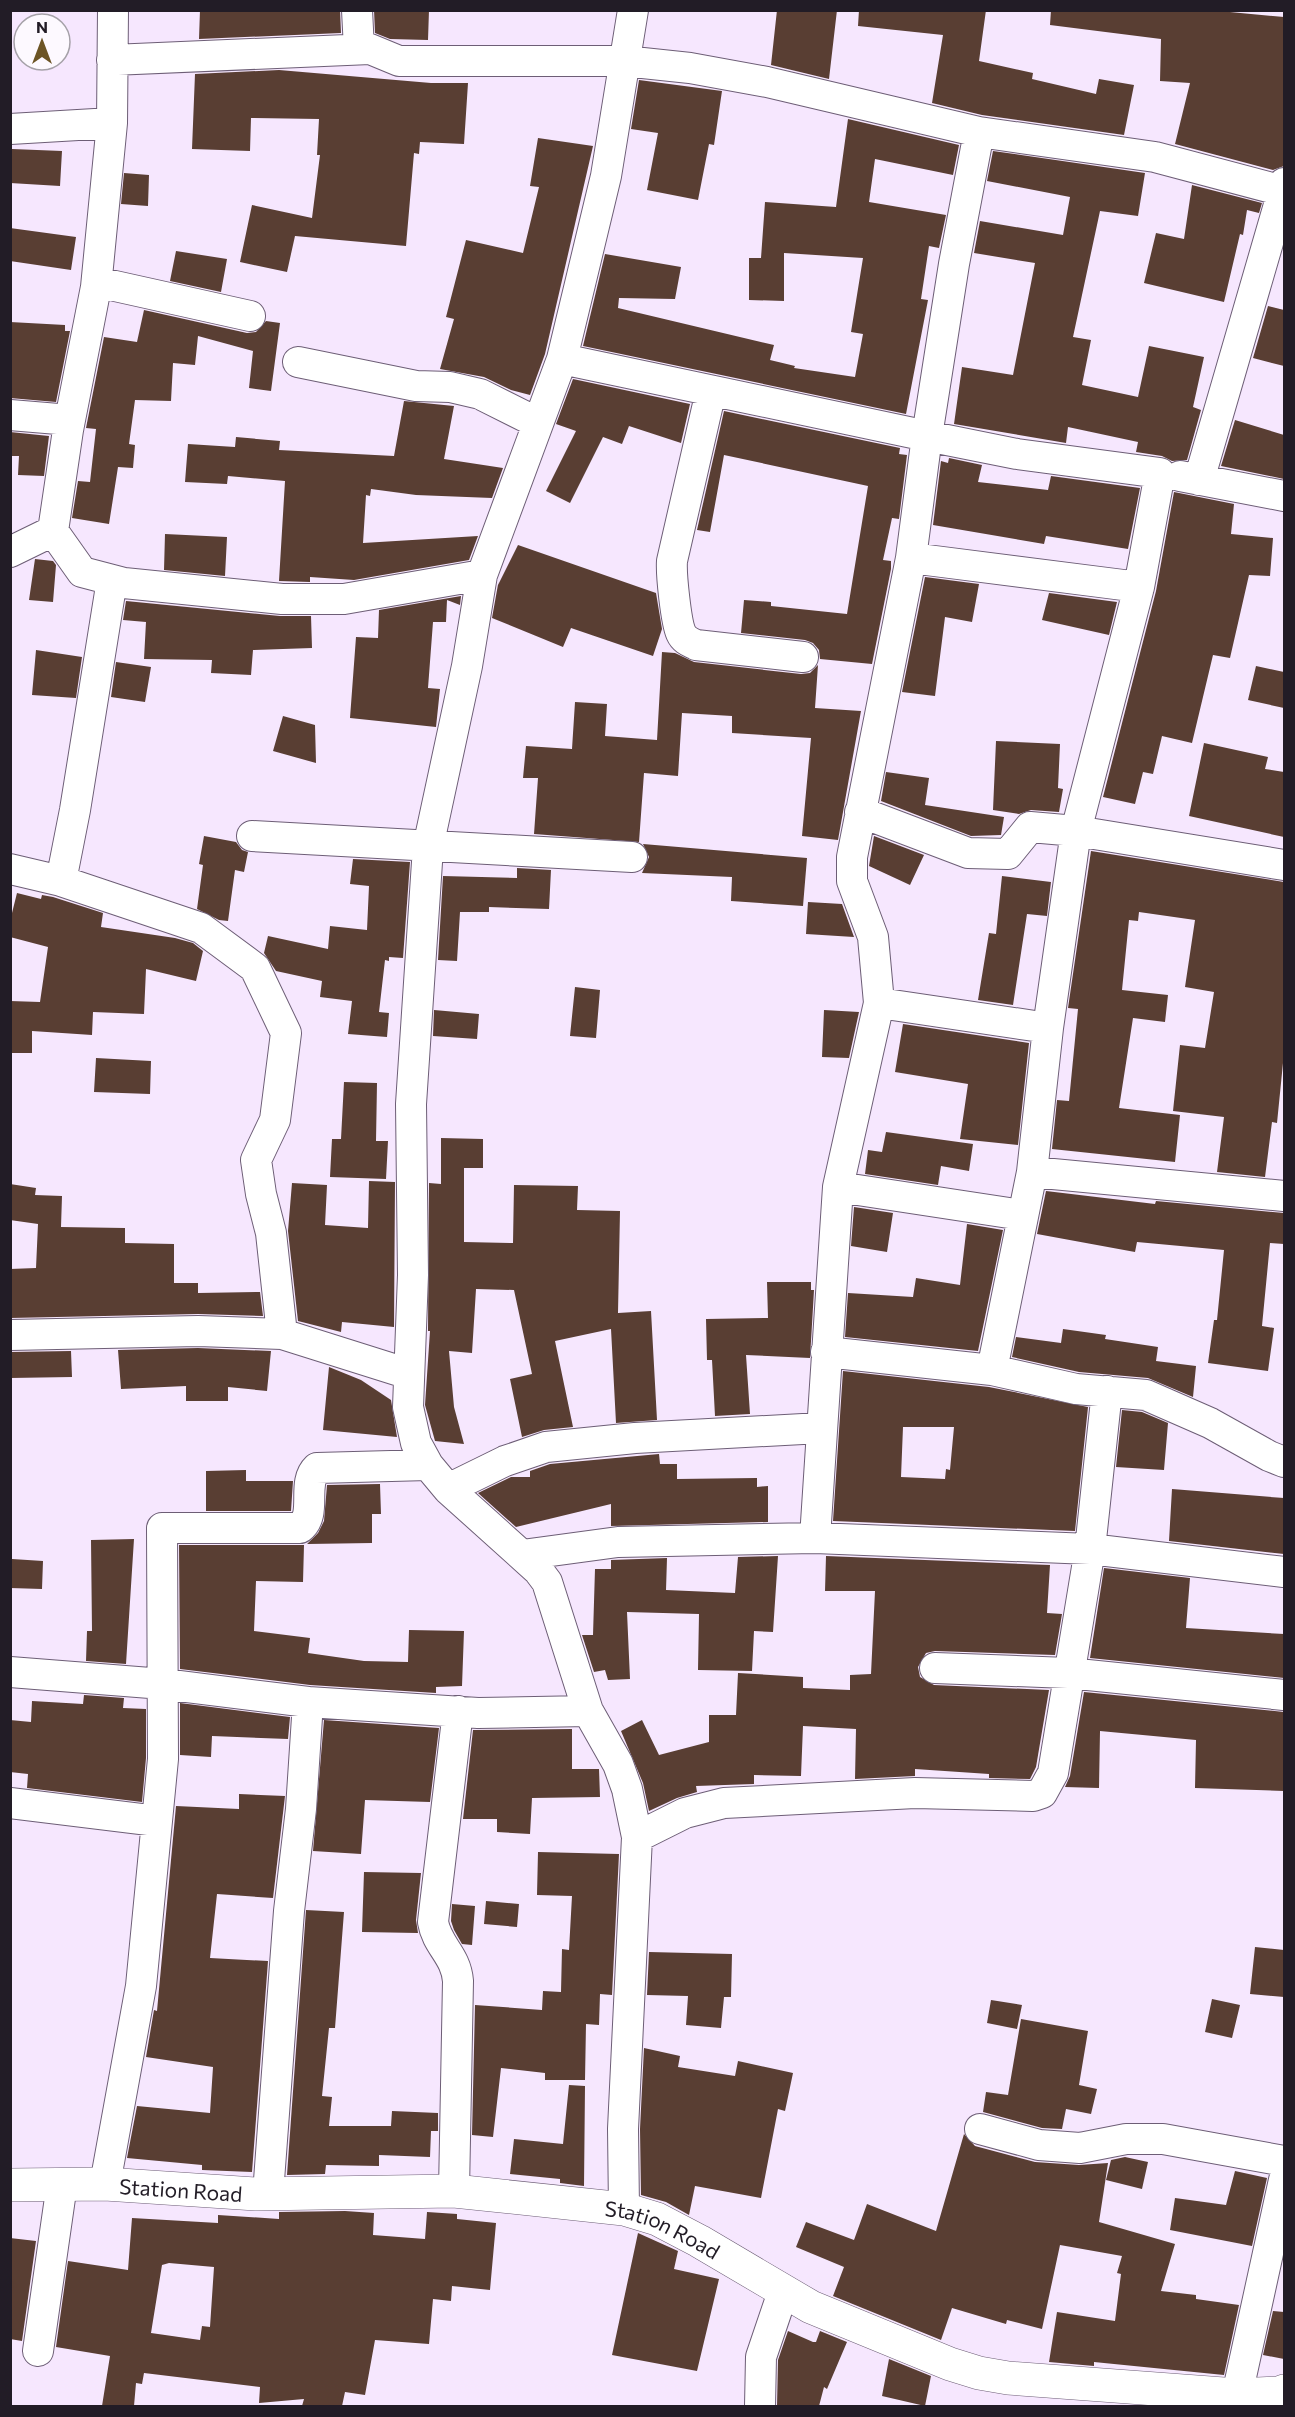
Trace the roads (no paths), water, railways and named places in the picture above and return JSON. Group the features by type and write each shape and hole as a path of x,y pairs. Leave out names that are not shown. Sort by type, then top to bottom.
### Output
{"main road":[{"name":"Station Road","path":"10,2185 105,2184 268,2194 454,2191 624,2210 657,2219 811,2307 950,2364 979,2373 1008,2378 1237,2395 1284,2391"}],"street":[{"path":"114,10 112,123 97,282 70,420 53,531 82,572 111,580 282,599 344,599 482,574"},
{"path":"357,10 359,50"},
{"path":"624,2210 623,2129 637,1837 627,1789 618,1764 588,1711 547,1582 522,1555 448,1489 428,1465 416,1443 408,1407 413,1275 411,1104 428,847 467,666 482,574 562,359 606,176 633,10"},
{"path":"112,60 370,50 399,61 624,61 690,68 767,82 979,132 1155,156 1284,187 1199,480"},
{"path":"10,129 112,123"},
{"path":"815,1538 838,1187 879,1003 873,937 852,881 852,857 911,558 927,435 954,264 979,132"},
{"path":"97,282 250,316"},
{"path":"562,359 711,392 1017,454 1160,473 1284,496"},
{"path":"298,362 416,386 450,387 480,394 538,423"},
{"path":"711,392 671,568 671,585 681,632 686,640 696,645 803,657"},
{"path":"10,415 70,420"},
{"path":"992,1370 1032,1172 1048,1028 1076,831 1139,587 1160,473"},
{"path":"10,552 53,531"},
{"path":"911,558 1139,587"},
{"path":"61,881 75,810 111,580"},
{"path":"861,812 968,853 1008,854 1030,827 1076,831 1284,865"},
{"path":"252,836 632,857"},
{"path":"10,869 61,881 201,928 255,968 286,1033 275,1120 256,1160 261,1194 271,1233 282,1334"},
{"path":"879,1003 1048,1028"},
{"path":"1032,1172 1284,1196"},
{"path":"838,1187 1022,1215"},
{"path":"10,1335 198,1331 282,1334 410,1374"},
{"path":"826,1352 992,1370 1076,1389 1146,1395 1210,1423 1284,1462"},
{"path":"637,1837 685,1813 724,1803 915,1793 1033,1796 1042,1793 1053,1773 1090,1549 1107,1391"},
{"path":"448,1489 505,1461 546,1447 635,1438 821,1428"},
{"path":"105,2184 141,1986 163,1759 162,1528 300,1528 307,1518 311,1475 317,1468 428,1465"},
{"path":"522,1555 618,1542 815,1538 1090,1549 1284,1572"},
{"path":"935,1668 1068,1673 1284,1695"},
{"path":"10,1672 163,1684 308,1702 458,1711 588,1711"},
{"path":"268,2194 289,1911 301,1809 308,1702"},
{"path":"454,2191 459,1981 455,1961 439,1942 433,1922 458,1711"},
{"path":"10,1803 157,1821"},
{"path":"980,2129 1039,2145 1080,2148 1126,2139 1163,2139 1284,2161"},
{"path":"1237,2395 1284,2180"},
{"path":"38,2351 63,2184"},
{"path":"760,2406 761,2357 783,2292"}]}
